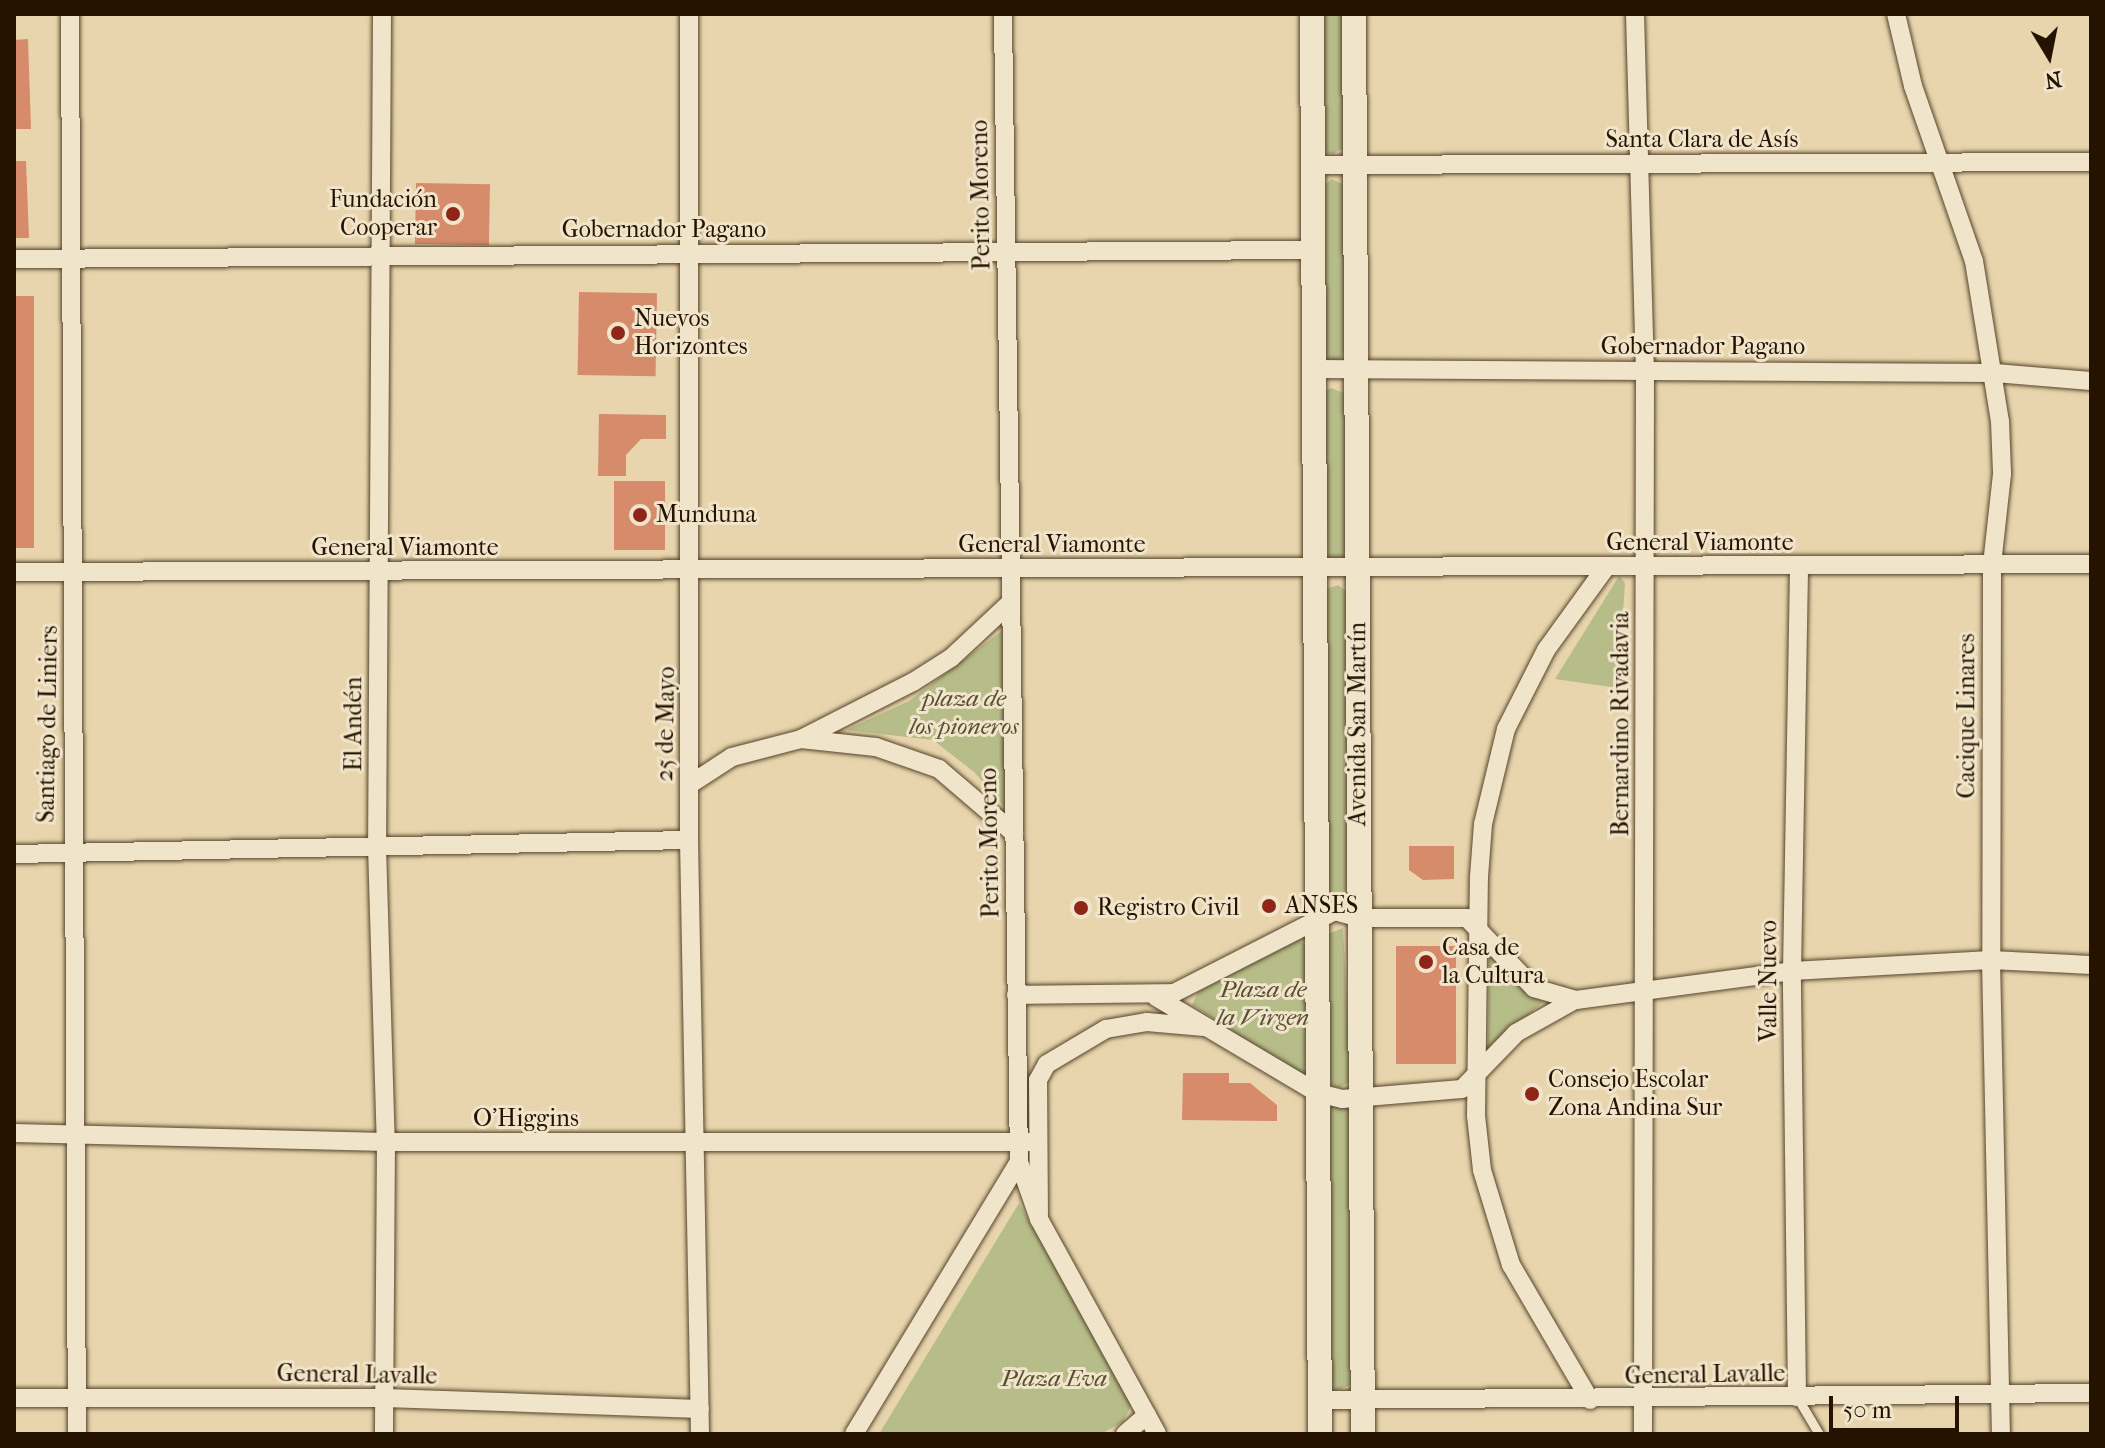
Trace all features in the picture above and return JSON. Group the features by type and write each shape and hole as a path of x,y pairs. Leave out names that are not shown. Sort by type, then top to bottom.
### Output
{"main road":[{"name":"Avenida San Martín","path":"1312,14 1320,1434"},
{"name":"Avenida San Martín","path":"1354,14 1363,1434"}],"street":[{"name":"Santiago de Liniers","path":"70,14 75,572 70,853 71,1131 77,1434"},
{"name":"El Andén","path":"382,14 383,256 377,846 386,1142 384,1434"},
{"name":"25 de Mayo","path":"689,14 692,574 689,840 700,1434"},
{"name":"Perito Moreno","path":"1003,14 1019,1162 1039,1219 1157,1434"},
{"name":"Bernardino Rivadavia","path":"1635,14 1645,371 1643,1434"},
{"name":"Cacique Linares","path":"1896,14 1913,86 1974,261 1995,373 2002,474 1992,565 1991,960 2001,1434"},
{"name":"Santa Clara de Asís","path":"1313,165 1942,165 2091,162"},
{"name":"Gobernador Pagano","path":"14,259 1314,250"},
{"name":"Gobernador Pagano","path":"1314,369 1995,373 2091,381"},
{"name":"General Viamonte","path":"14,572 692,574 1010,567 1315,570 2091,564"},
{"name":"Valle Nuevo","path":"1797,1397 1792,971 1799,566"},
{"path":"1590,1400 1534,1310 1494,1218 1482,1170 1477,1078 1479,925 1483,824 1506,729 1546,650 1606,567"},
{"path":"689,785 732,757 801,739 951,658 1009,604"},
{"path":"801,739 876,747 939,769 1014,833"},
{"path":"14,854 689,840"},
{"path":"1016,995 1156,997 1188,988 1317,917 1335,911 1359,918 1453,916 1479,925 1534,988 1576,1000 1644,996 1792,971 1991,960 2091,965"},
{"path":"1156,997 1318,1093 1342,1099 1360,1093 1454,1090 1477,1078 1516,1033 1576,1000"},
{"path":"1039,1219 1038,1080 1047,1064 1074,1043 1147,1022 1213,1028"},
{"name":"O'Higgins","path":"14,1133 71,1131 386,1142 1038,1142"},
{"path":"854,1434 1019,1162"},
{"name":"General Lavalle","path":"1320,1400 1590,1400 2091,1393"},
{"name":"General Lavalle","path":"14,1398 385,1398 700,1409"},
{"path":"1125,1434 1147,1415"}],"lane":[{"path":"1797,1397 1819,1434"}],"green space":[{"path":"1318,14 1345,14 1344,148 1332,154 1324,152"},
{"path":"1332,179 1344,185 1346,349 1337,363 1323,357 1322,187"},
{"path":"1331,388 1346,394 1346,559 1328,561 1324,392"},
{"path":"1619,576 1625,583 1618,688 1555,679"},
{"path":"1338,585 1347,592 1350,906 1327,906 1326,589"},
{"name":"plaza de los pioneros","path":"1003,630 1007,810 974,772 933,740 846,730 909,701"},
{"path":"1343,928 1351,1081 1339,1088 1325,1083 1325,935"},
{"name":"Plaza de la Virgen","path":"1295,938 1307,946 1305,1077 1192,1005 1198,992"},
{"path":"1489,952 1512,981 1543,1002 1488,1050"},
{"path":"1328,1105 1351,1105 1351,1385 1337,1390 1329,1386"},
{"name":"Plaza Eva","path":"1019,1203 1132,1404 1123,1422 1101,1434 879,1434"}],"building":[{"path":"28,39 31,129 14,129 14,40"},
{"path":"14,161 26,161 29,238 14,238"},
{"name":"Fundación Cooperar","path":"416,183 490,184 489,245 415,244"},
{"name":"Nuevos Horizontes","path":"579,292 657,293 656,376 578,375"},
{"path":"14,296 34,296 34,548 14,548"},
{"path":"599,414 666,415 666,439 641,439 626,455 626,476 598,476"},
{"name":"Munduna","path":"614,481 665,481 665,550 614,550"},
{"path":"1409,846 1454,846 1454,879 1423,880 1409,870"},
{"path":"1396,946 1456,946 1456,1064 1396,1064"},
{"path":"1183,1073 1229,1073 1229,1083 1250,1083 1277,1105 1277,1121 1182,1120"}],"place":[{"name":"Fundación Cooperar","path":"453,214"},
{"name":"Nuevos Horizontes","path":"618,333"},
{"name":"Munduna","path":"640,515"},
{"name":"ANSES","path":"1269,906"},
{"name":"Registro Civil","path":"1081,908"},
{"name":"Casa de la Cultura","path":"1426,962"},
{"name":"Consejo Escolar Zona Andina Sur","path":"1532,1094"}]}
